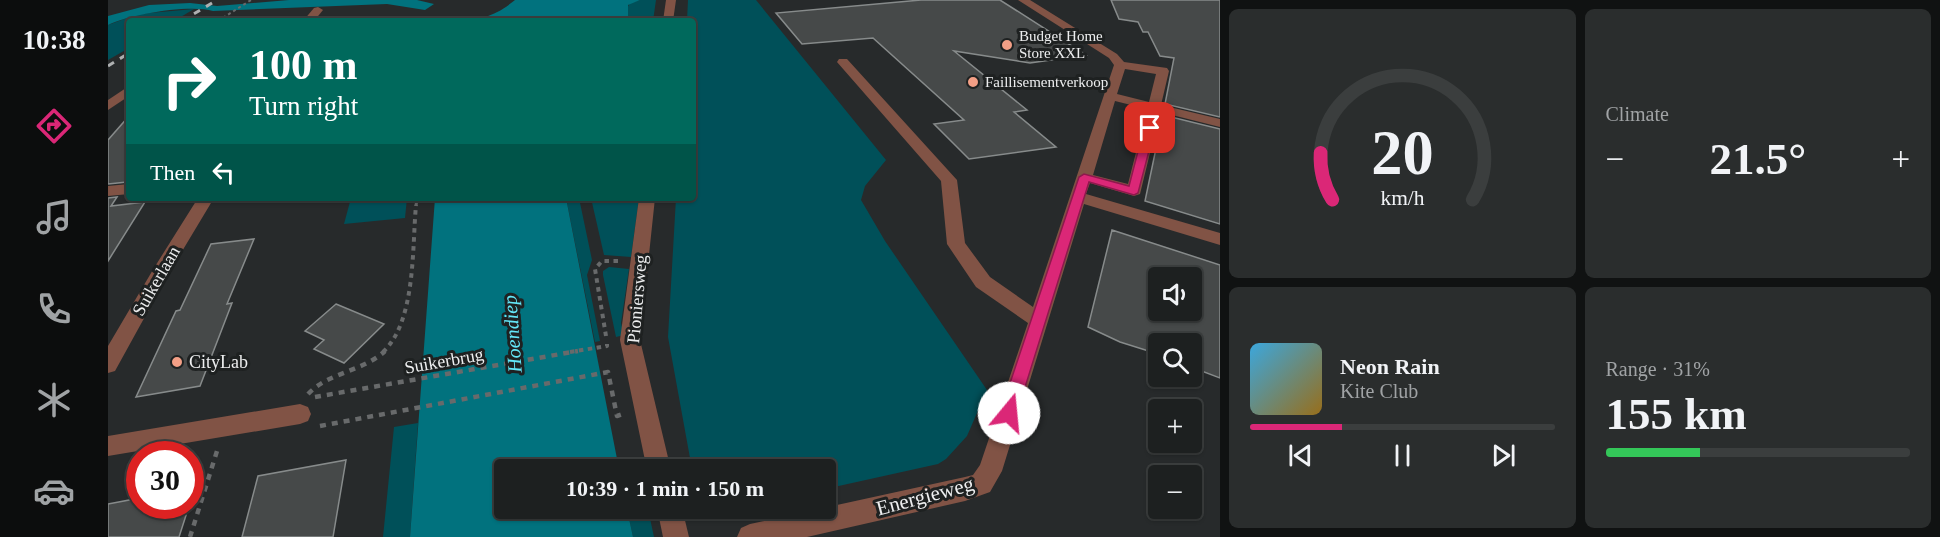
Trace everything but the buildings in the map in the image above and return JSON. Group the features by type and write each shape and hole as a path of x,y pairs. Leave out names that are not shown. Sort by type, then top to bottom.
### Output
{"street":[{"path":"1023,0 1113,56 1120,65 1163,71 1134,191 1084,177"},
{"path":"311,18 318,10"},
{"path":"843,62 949,180 956,244 983,282 1038,320"},
{"name":"Energieweg","path":"750,537 981,484 990,471 997,453 1120,65"},
{"path":"108,106 126,92"},
{"path":"1110,96 1220,123"},
{"path":"108,191 126,189"},
{"path":"1078,197 1220,239"},
{"name":"Suikerlaan","path":"108,366 160,272 204,201"},
{"name":"Pioniersweg","path":"647,201 630,340 657,459"},
{"path":"108,446 223,427 302,406"},
{"path":"672,519 676,537"}],"path":[{"path":"223,18 250,0"},
{"path":"302,406 311,390 325,380 358,369 392,346 402,329 406,314 417,201"},
{"name":"Suikerbrug","path":"324,396 607,346 596,267 602,261 639,263"},
{"path":"363,418 608,372 617,416"},
{"path":"190,537 210,479 223,427"}],"shaded area":[{"path":"640,0 656,0 653,18 628,18 627,8 630,3"},
{"path":"688,0 756,0 886,160 865,186 861,200 885,241 987,390 967,436 946,459 938,464 836,487 836,459 690,459 668,337 676,201 696,201 696,18 687,18"},
{"path":"194,9 179,18 127,18 138,14"},
{"path":"126,18 126,50 108,60 108,25"},
{"path":"350,201 407,201 405,218 344,224"},
{"path":"567,201 580,201 592,260 587,275 600,341 595,342"},
{"path":"592,201 639,201 631,257 604,255"},
{"path":"609,267 629,269 621,323 624,335 616,337 603,275 603,271"},
{"path":"418,423 410,537 383,537 394,427"},
{"path":"629,519 650,519 654,537 633,537"}],"water":[{"path":"289,0 417,0 434,4 425,10 387,4 213,11 176,9 130,17 108,25 108,16 149,5 190,3 217,6"},
{"path":"515,0 640,0 628,5 628,18 478,18 501,10"},
{"name":"Hoendiep","path":"435,201 567,201 617,459 494,459 494,519 629,519 633,537 410,537"}],"railway":[{"path":"187,18 217,0"},
{"path":"108,66 126,55"}],"place":[{"name":"Budget Home Store XXL","path":"1007,45"},
{"name":"Faillisementverkoop","path":"973,82"},
{"name":"CityLab","path":"177,362"}],"route":[{"path":"1009,413 1084,177 1134,191 1150,128"}]}
